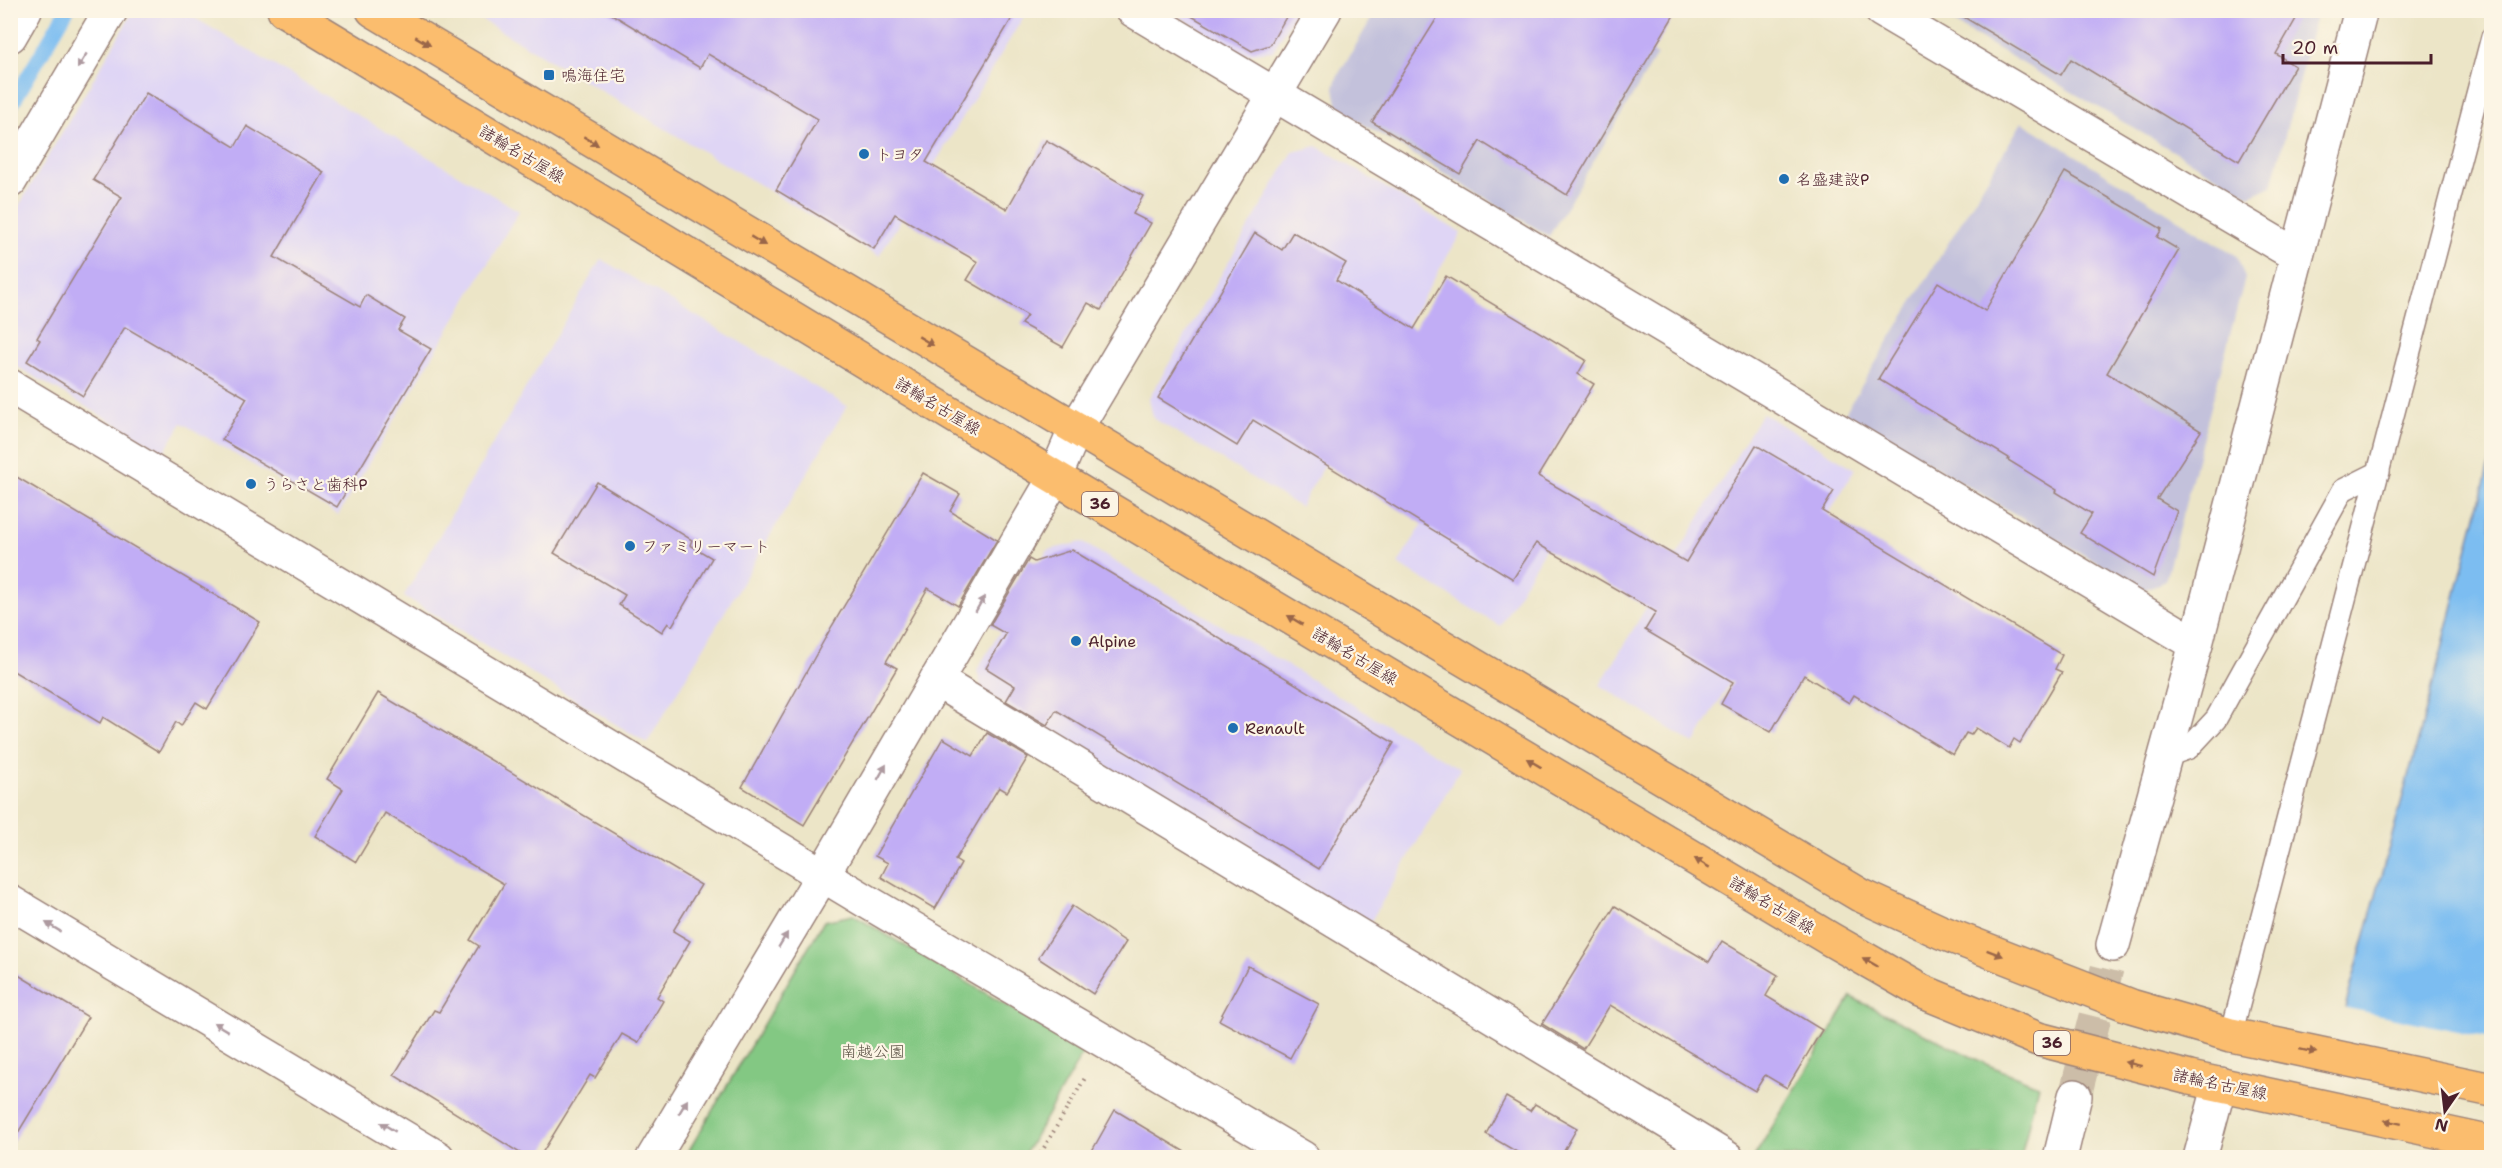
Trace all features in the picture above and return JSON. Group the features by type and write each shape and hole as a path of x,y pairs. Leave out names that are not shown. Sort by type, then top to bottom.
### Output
{"main road":[{"name":"諸輪名古屋線","path":"284,10 1055,477 1921,991 2038,1039 2229,1086 2492,1143"},
{"path":"373,10 1075,430 1860,895 1941,932 2131,1006 2241,1037 2492,1090"}],"street":[{"path":"10,36 26,10"},
{"path":"10,181 111,10"},
{"path":"1133,10 2196,644"},
{"path":"653,1158 823,874 1055,477 1075,430 1276,96 1325,10"},
{"path":"1881,10 2296,255"},
{"path":"2113,945 2196,644 2361,10"},
{"path":"10,386 823,874 1303,1158"},
{"path":"936,680 1727,1158"},
{"path":"10,902 438,1158"},
{"path":"2200,1158 2229,1086"},
{"path":"2060,1158 2075,1096"}],"lane":[{"path":"2241,1037 2379,472 2492,37"},
{"path":"2164,757 2189,748 2216,719 2343,490 2379,472"}],"path":[{"path":"1038,1158 1106,1042"}],"shaded area":[{"path":"134,10 183,11 519,211 338,515 182,423 164,452 11,363 10,221"},
{"name":"トヨタ","path":"467,11 1027,11 879,256"},
{"path":"1170,11 1296,11 1273,51 1242,54"},
{"path":"1376,11 1582,11 1657,55 1549,236 1338,109 1334,88 1337,77"},
{"path":"1933,11 2317,11 2272,186 2250,196"},
{"path":"2022,122 2237,256 2245,278 2165,581 2143,590 1845,413"},
{"path":"1317,146 1461,233 1300,507 1153,418 1149,398 1293,152"},
{"path":"601,259 847,406 647,743 404,596"},
{"path":"1762,413 1855,469 1694,744 1600,685"},
{"path":"1477,436 1576,495 1500,626 1398,564"},
{"path":"1082,542 1460,769 1368,926 982,691 977,670 1048,550"}],"green space":[{"name":"南越公園","path":"853,915 1084,1051 1023,1157 685,1157 824,921"},
{"path":"1851,997 1988,1065 2038,1085 2021,1157 1754,1157"}],"water":[{"path":"2491,457 2491,1157 2304,1158 2422,726"}],"pier":[{"path":"2342,1007 2491,1038 2491,1157 2328,1157 2303,1152"}],"building":[{"name":"トヨタ","path":"605,10 1017,10 926,162 1007,209 1046,140 1143,196 1133,214 1151,223 1101,310 1088,303 1063,347 1021,324 1027,315 967,280 978,262 895,214 874,249 776,190 818,119 708,54 700,68"},
{"path":"1181,10 1290,10 1270,45 1252,51"},
{"path":"1442,10 1677,10 1567,195 1480,141 1460,174 1372,122"},
{"path":"1952,10 2301,10 2276,54 2295,66 2239,161 2071,59 2061,75"},
{"path":"146,93 235,147 247,126 324,172 274,257 360,307 366,295 405,319 398,330 431,349 337,507 222,440 247,398 125,327 83,396 27,361 40,340 37,338 122,197 93,180"},
{"path":"2065,172 2162,229 2157,237 2179,250 2107,373 2201,431 2157,499 2177,511 2153,577 2080,533 2092,514 2008,460 2009,458 1878,379 1938,282 1985,311"},
{"path":"1293,232 1346,263 1336,280 1414,329 1446,276 1586,360 1578,374 1594,384 1538,476 1686,562 1756,445 1834,491 1822,511 2062,655 2055,669 2062,672 2020,743 2014,739 2009,748 1976,728 1971,735 1966,733 1953,755 1854,695 1849,703 1804,675 1771,732 1721,704 1733,682 1645,630 1656,612 1536,543 1513,579 1253,420 1237,446 1158,398 1255,233 1282,250"},
{"path":"10,473 260,622 207,709 196,702 181,726 176,722 159,752 103,717 100,723 10,669"},
{"path":"923,473 960,494 950,511 997,540 958,606 928,588 886,662 897,668 804,825 742,787 832,626"},
{"path":"597,482 692,540 690,545 712,558 672,626 668,623 662,632 619,605 625,595 554,553"},
{"path":"1072,550 1394,743 1319,869 1056,710 1047,725 1006,701 1015,686 986,668 1006,634 990,625 1029,559 1034,562"},
{"path":"378,693 701,885 673,931 690,941 657,997 663,1001 638,1043 622,1034 595,1078 590,1075 539,1158 528,1158 394,1075 434,1010 439,1012 479,946 470,940 504,884 385,813 356,862 315,836 343,789 327,779"},
{"path":"987,733 1028,757 1007,792 999,787 955,860 961,864 935,909 881,877 888,863 875,856 943,738 973,756"},
{"path":"1072,906 1126,942 1093,994 1038,958"},
{"path":"1615,906 1709,962 1722,941 1778,975 1766,996 1822,1030 1787,1088 1765,1075 1755,1091 1610,1005 1583,1049 1542,1024"},
{"path":"1248,966 1319,1004 1290,1058 1219,1020"},
{"path":"10,970 88,1017 10,1146"},
{"path":"1506,1097 1530,1111 1535,1104 1577,1128 1560,1158 1527,1158 1486,1134"},
{"path":"1115,1110 1195,1158 1088,1158"}],"waterway":[{"path":"10,107 67,10"}],"tunnel":[{"path":"2075,1096 2113,945"}],"place":[{"name":"鳴海住宅","path":"549,75"},
{"name":"トヨタ","path":"864,154"},
{"name":"名盛建設P","path":"1784,179"},
{"name":"うらさと歯科P","path":"251,484"},
{"name":"ファミリーマート","path":"630,546"},
{"name":"Alpine","path":"1076,641"},
{"name":"Renault","path":"1233,728"}]}
